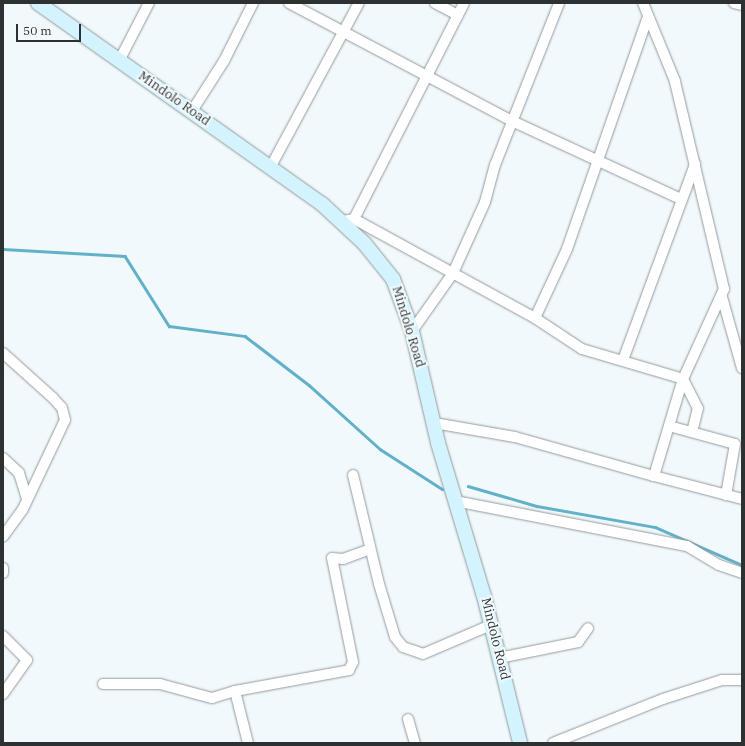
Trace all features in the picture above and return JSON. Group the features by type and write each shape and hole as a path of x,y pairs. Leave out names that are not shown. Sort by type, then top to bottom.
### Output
{"street":[{"path":"119,61 149,3"},
{"path":"192,111 224,62 253,3"},
{"path":"289,3 512,120 597,162 682,200"},
{"path":"270,168 359,3"},
{"path":"435,3 458,15"},
{"path":"464,3 348,220 454,273 535,318 582,349 684,379 698,408 692,432"},
{"path":"412,331 454,273 485,202 512,120 559,3"},
{"path":"643,3 647,18 675,81 724,281 722,297 684,379 654,476"},
{"path":"734,3 742,5"},
{"name":"Mindolo Road","path":"41,4 270,168 348,220 393,279 412,331 434,423 491,625 520,743"},
{"path":"535,318 567,249 647,18"},
{"path":"623,360 695,164"},
{"path":"722,297 742,368"},
{"path":"3,352 53,398 62,408 65,420 27,499 3,537"},
{"path":"434,423 515,437 742,499"},
{"path":"669,426 735,444 726,495"},
{"path":"3,458 18,473 27,499"},
{"path":"353,475 370,550 395,637 403,647 423,654 491,625"},
{"path":"455,501 687,546 742,573"},
{"path":"103,684 160,684 212,698 235,691 349,670 353,662 332,558 370,550"},
{"path":"3,568 3,573"},
{"path":"499,658 578,642 588,628"},
{"path":"3,636 27,660 3,694"},
{"path":"553,743 670,696 722,680 742,680"},
{"path":"235,691 248,743"},
{"path":"408,719 414,743"}],"waterway":[{"path":"3,249 125,256 169,326 245,336 309,385 380,449 442,489"},
{"path":"468,486 537,506 655,527 742,565"}]}
